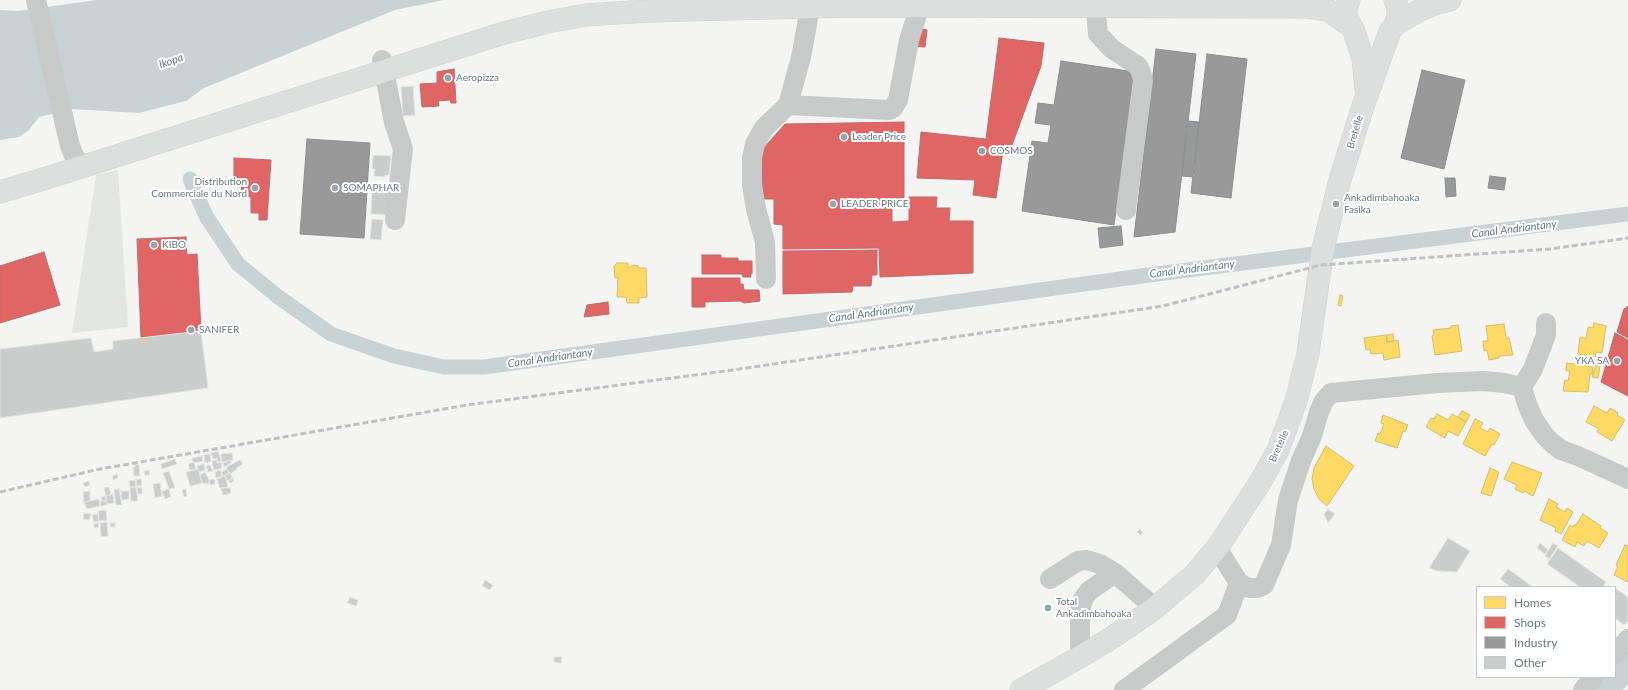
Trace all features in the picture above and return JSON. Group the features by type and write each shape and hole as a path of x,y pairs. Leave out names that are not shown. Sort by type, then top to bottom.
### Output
{"main road":[{"path":"383,65 445,39 548,12 617,4 733,0"},
{"path":"1349,0 1346,9 1346,17 1352,28 1363,59 1367,94"},
{"name":"Bretelle","path":"1021,690 1080,657 1155,608 1195,574 1217,548 1262,482 1278,450 1301,384 1308,353 1323,248 1340,180 1367,94 1392,28 1398,17 1398,9 1395,0"},
{"path":"0,192 83,161 383,65 548,22 586,16 617,13 810,4 1201,3 1328,10 1360,36 1376,38 1384,36 1392,28 1420,10 1437,3 1450,0"},
{"path":"0,179 83,161"}],"street":[{"path":"36,0 67,135 83,161"},
{"path":"788,106 889,110 893,108 898,100 908,40 921,3"},
{"path":"1095,3 1098,34 1112,49 1138,66 1143,80 1126,210"},
{"path":"766,279 765,242 756,209 752,185 752,158 755,144 764,128 788,106 801,57 810,4"},
{"path":"383,65 394,122 403,149 395,220"},
{"path":"1546,323 1546,335 1533,369 1522,388 1534,420 1552,443 1562,450 1628,479"},
{"path":"1217,548 1239,583 1249,588 1257,588 1264,585 1281,545 1288,500 1301,461 1312,436 1319,412 1324,401 1331,393 1437,383 1483,381 1504,383 1522,388"},
{"path":"1050,579 1078,561 1087,560 1100,564 1115,573 1155,608"},
{"path":"1080,657 1080,611 1083,599 1089,591 1115,573"},
{"path":"1124,690 1227,615 1239,583"},
{"path":"1616,653 1628,639"},
{"path":"1582,690 1593,678"}],"shaded area":[{"path":"118,170 128,327 72,333 96,175"}],"water":[{"path":"97,0 444,0 395,10 204,88 186,101 139,113 71,109 39,117 29,130 19,137 0,140 0,10 18,11"}],"building: Homes":[{"path":"617,263 628,263 628,268 634,265 638,266 639,268 646,268 647,297 639,298 639,303 627,303 626,297 617,297 618,277 615,278 614,266"},
{"path":"1340,295 1343,296 1341,306 1338,305"},
{"path":"1594,323 1606,326 1602,353 1596,352 1595,357 1578,354 1580,337 1586,339 1588,327 1593,328"},
{"path":"1504,324 1506,338 1509,338 1513,355 1499,356 1499,358 1489,360 1487,350 1484,351 1483,341 1488,341 1486,326"},
{"path":"1458,325 1462,351 1435,355 1432,336 1434,335 1433,330 1451,328 1451,326"},
{"path":"1393,334 1394,341 1387,342 1387,335"},
{"path":"1386,335 1387,342 1398,340 1400,357 1384,360 1383,353 1371,354 1370,349 1366,350 1364,338"},
{"path":"1567,363 1593,367 1592,374 1590,374 1588,392 1563,391 1565,380 1568,381 1570,371 1566,371"},
{"path":"1596,365 1600,366 1598,378 1592,377"},
{"path":"1594,406 1607,413 1610,408 1625,420 1612,441 1597,432 1599,429 1586,422"},
{"path":"1462,411 1470,415 1466,422 1458,417"},
{"path":"1437,414 1448,420 1452,414 1466,422 1458,436 1448,431 1445,438 1426,427 1431,418 1434,419"},
{"path":"1383,415 1408,425 1405,432 1403,431 1397,448 1375,441 1384,424 1381,423"},
{"path":"1475,419 1483,423 1480,428 1488,432 1490,428 1500,434 1494,445 1492,444 1485,456 1463,444"},
{"path":"1326,446 1354,466 1327,506 1319,499 1314,489 1312,479 1314,468"},
{"path":"1512,462 1542,473 1533,496 1524,491 1523,493 1515,489 1517,485 1504,479"},
{"path":"1490,468 1499,472 1491,496 1481,493"},
{"path":"1549,499 1558,504 1556,507 1565,512 1567,508 1573,512 1561,534 1555,531 1556,528 1540,520"},
{"path":"1583,514 1601,526 1600,528 1608,533 1599,548 1587,541 1584,546 1577,542 1575,547 1562,540 1570,525 1573,527 1576,525"},
{"path":"1625,545 1628,546 1628,582 1614,575 1618,567 1616,565"}],"building: Shops":[{"path":"916,28 927,30 925,47 914,46"},
{"path":"999,38 1044,43 1041,66 1012,145 1004,144 996,198 973,195 975,180 917,178 921,132 986,139"},
{"path":"454,69 456,103 451,103 450,100 438,101 439,106 422,107 420,84 437,83 437,72"},
{"name":"LEADER PRICE","path":"904,122 904,198 892,199 892,222 909,221 909,197 937,197 936,208 950,208 949,221 973,221 973,273 880,277 879,248 783,249 783,225 774,224 774,199 763,199 762,150 785,124"},
{"name":"Distribution Commerciale du Nord","path":"234,158 271,160 267,220 259,220 259,213 251,213 251,197 241,196 242,180 234,179"},
{"path":"186,237 187,255 197,254 201,331 141,338 137,239"},
{"path":"877,250 877,275 872,275 871,286 853,286 852,292 783,294 783,251"},
{"path":"44,252 60,305 0,323 0,266"},
{"path":"702,255 721,255 721,258 738,258 738,261 752,261 751,277 743,277 742,274 702,274"},
{"path":"692,278 740,278 740,284 743,284 744,290 759,290 760,301 744,303 740,301 705,302 705,307 692,307"},
{"path":"608,302 609,314 584,317 587,305"},
{"path":"1628,306 1628,338 1617,332 1624,309"},
{"name":"YKA SA","path":"1615,333 1628,340 1628,396 1601,382"}],"building: Industry":[{"path":"1156,49 1196,54 1175,232 1134,237"},
{"path":"1207,54 1247,59 1231,198 1191,193"},
{"path":"1061,61 1135,72 1114,225 1022,211 1032,141 1048,143 1051,125 1035,123 1038,103 1054,105"},
{"path":"1422,70 1465,80 1444,169 1401,158"},
{"path":"1187,121 1199,122 1194,177 1182,176"},
{"name":"SOMAPHAR","path":"307,139 370,143 364,238 300,234"},
{"path":"1490,176 1506,178 1504,190 1488,188"},
{"path":"1445,178 1455,178 1456,196 1446,197"},
{"path":"1121,226 1123,245 1100,248 1098,228"}],"building: Other":[{"path":"413,86 415,115 403,116 401,87"},
{"path":"373,155 391,156 389,175 385,175 384,177 374,176 375,169 372,169"},
{"path":"372,192 389,193 388,215 371,214"},
{"path":"372,219 383,220 381,240 370,239"},
{"path":"201,331 208,388 0,418 0,349 91,338 94,352 113,349 113,341"},
{"path":"218,451 221,461 217,462 217,458 213,459 211,453"},
{"path":"232,453 233,460 222,462 221,454"},
{"path":"210,454 211,461 205,463 204,455"},
{"path":"202,456 203,461 193,463 192,458"},
{"path":"175,459 177,464 162,469 161,464"},
{"path":"216,460 217,463 221,462 222,468 214,470 212,461"},
{"path":"230,460 231,463 224,467 223,463"},
{"path":"240,460 243,464 230,474 226,467"},
{"path":"194,462 196,469 190,470 188,464"},
{"path":"204,464 205,470 199,472 197,466"},
{"path":"135,465 139,465 140,476 134,476 133,468 135,468"},
{"path":"210,465 213,471 208,472 206,466"},
{"path":"198,469 202,483 190,486 186,472"},
{"path":"227,469 229,473 223,476 221,472"},
{"path":"149,470 150,475 145,475 144,471"},
{"path":"220,470 222,476 216,478 215,472"},
{"path":"169,471 175,488 169,489 163,473"},
{"path":"205,472 209,480 209,484 202,483 200,475"},
{"path":"230,473 232,478 227,481 225,475"},
{"path":"117,474 118,478 113,480 112,476"},
{"path":"225,476 228,487 220,488 217,479"},
{"path":"233,478 234,481 230,483 229,480"},
{"path":"136,479 141,479 142,485 137,486"},
{"path":"212,479 215,482 212,485 209,482"},
{"path":"135,480 136,487 130,487 129,481"},
{"path":"89,481 90,485 85,487 83,483"},
{"path":"160,483 162,496 155,498 153,484"},
{"path":"109,487 111,495 106,496 104,488"},
{"path":"130,487 136,487 138,501 131,501"},
{"path":"137,488 142,488 142,494 138,494"},
{"path":"230,488 231,493 223,495 221,489"},
{"path":"119,489 122,505 116,505 114,490"},
{"path":"169,489 171,497 165,499 162,491"},
{"path":"186,489 187,496 184,497 182,490"},
{"path":"90,491 90,501 84,502 83,492"},
{"path":"121,491 129,491 129,499 122,500"},
{"path":"113,494 114,503 107,504 106,496"},
{"path":"105,496 106,501 102,501 101,497"},
{"path":"99,499 100,506 87,509 84,502"},
{"path":"106,501 107,505 101,506 100,502"},
{"path":"1328,509 1335,514 1328,523 1324,514"},
{"path":"106,510 107,520 99,521 98,511"},
{"path":"84,513 91,514 89,520 83,519"},
{"path":"98,514 99,521 94,522 92,515"},
{"path":"107,522 108,536 101,537 100,523"},
{"path":"98,523 99,527 94,528 94,524"},
{"path":"110,523 115,523 115,527 111,527"},
{"path":"1140,529 1143,533 1140,535 1137,532"},
{"path":"1448,538 1470,551 1457,572 1437,571 1429,568"},
{"path":"1540,543 1548,550 1545,554 1537,548"},
{"path":"1553,543 1558,546 1549,559 1545,556"},
{"path":"1558,548 1606,582 1604,586 1579,586 1547,564"},
{"path":"1508,569 1532,586 1510,586 1500,579"},
{"path":"485,580 493,585 490,590 482,586"},
{"path":"1616,589 1628,597 1628,621 1624,625 1616,619"},
{"path":"350,597 358,600 356,606 347,603"},
{"path":"554,657 562,657 561,663 554,662"}],"waterway":[{"name":"Canal Andriantany","path":"190,179 206,216 238,264 277,296 331,334 394,356 444,367 484,367 1149,275 1628,214"},
{"name":"Ikopa","path":"1606,690 1628,665"}],"railway":[{"path":"0,492 100,469 467,405 733,370 1163,306 1321,265 1550,249 1628,238"}],"place":[{"name":"Aeropizza","path":"448,78"},
{"name":"Leader Price","path":"844,137"},
{"name":"COSMOS","path":"982,151"},
{"name":"Distribution Commerciale du Nord","path":"255,188"},
{"name":"SOMAPHAR","path":"335,188"},
{"name":"LEADER PRICE","path":"833,204"},
{"name":"Ankadimbahoaka Fasika","path":"1336,204"},
{"name":"KIBO","path":"154,245"},
{"name":"SANIFER","path":"191,330"},
{"name":"YKA SA","path":"1617,361"},
{"name":"Total Ankadimbahoaka","path":"1048,608"}]}
